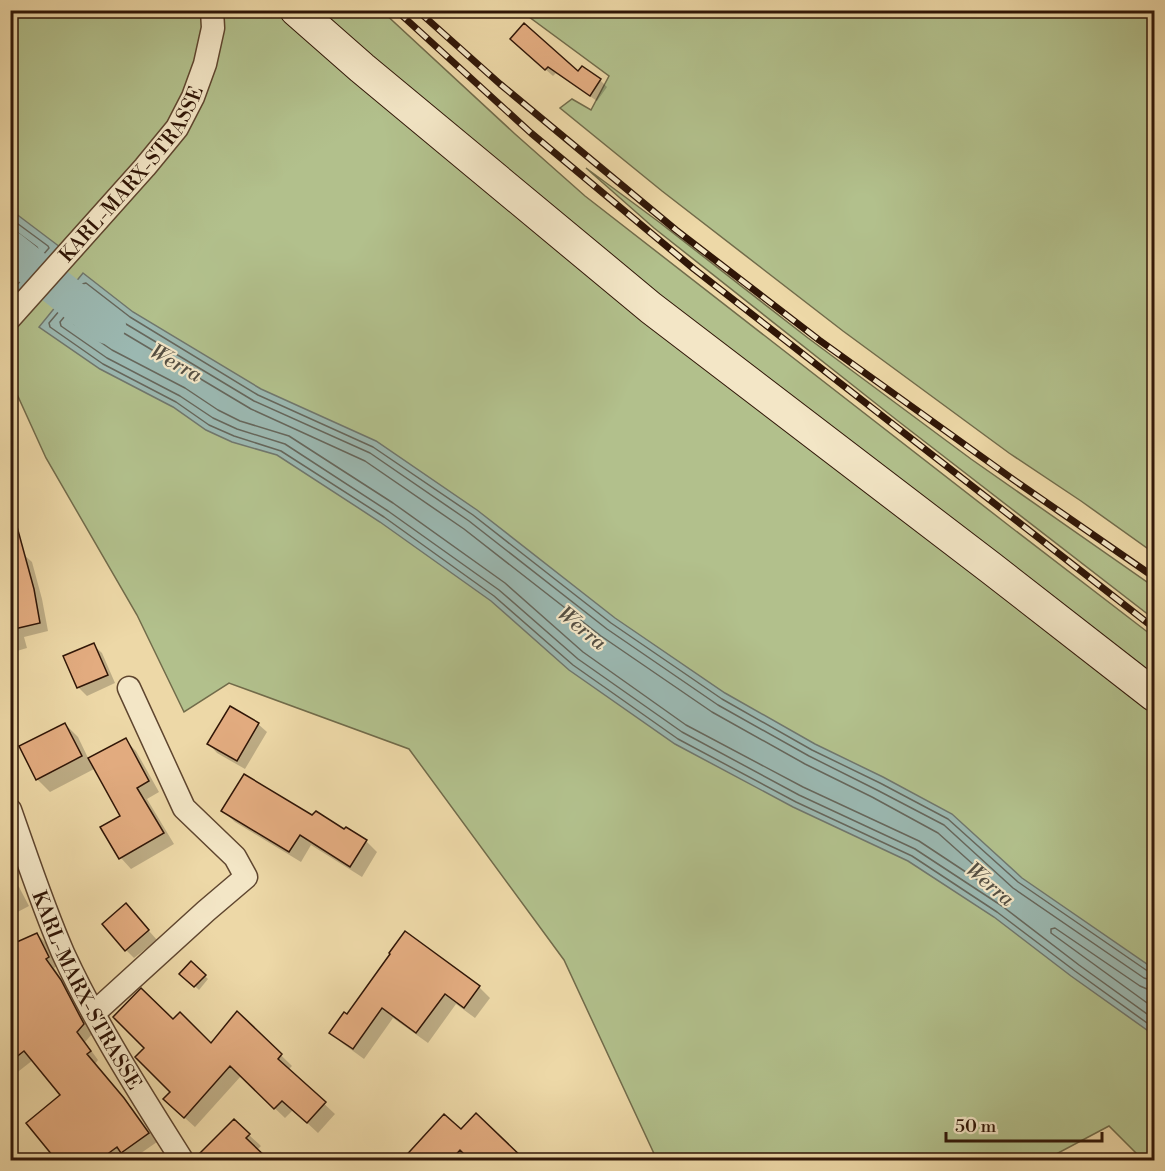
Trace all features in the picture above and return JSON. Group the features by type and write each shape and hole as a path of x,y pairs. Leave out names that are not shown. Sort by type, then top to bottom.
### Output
{"main road":[{"path":"296,10 362,68 651,308 1155,695"}],"street":[{"name":"KARL-MARX-STRASSE","path":"10,318 177,128 193,97 205,64 213,28 212,10"},
{"path":"94,1013 246,877 235,856 184,808 129,688"},
{"name":"KARL-MARX-STRASSE","path":"10,810 63,952 138,1091 182,1161"}],"green space":[{"path":"11,11 382,11 585,196 1154,637 1154,1160 1143,1160 1109,1126 1045,1160 657,1160 564,960 409,749 229,683 184,712 137,615 46,458 11,381"},
{"path":"521,11 1154,11 1154,553 1009,453 843,331 662,191 560,108 572,99 591,110 609,76"},
{"path":"586,168 971,459 1154,587 1154,619 654,228"}],"water":[{"path":"11,210 60,247 11,302"},
{"path":"83,273 133,312 261,389 376,441 477,510 615,618 725,693 815,744 952,814 1022,878 1154,969 1154,1035 994,917 908,861 793,807 675,744 569,670 491,601 380,522 277,455 232,442 206,430 173,407 100,369 39,327"}],"building":[{"path":"524,23 578,71 582,66 601,79 590,96 548,67 545,70 510,39"},
{"path":"16,523 34,589 40,623 10,630 10,524"},
{"path":"94,643 108,675 77,688 63,656"},
{"path":"230,706 259,723 237,761 207,744"},
{"path":"65,723 82,756 36,780 19,746"},
{"path":"126,738 149,781 137,788 164,833 119,859 100,827 120,816 88,758"},
{"path":"244,774 312,815 316,811 344,829 346,827 367,840 350,867 300,835 289,852 221,811"},
{"path":"126,903 149,930 125,951 102,924"},
{"path":"405,931 480,986 464,1008 445,994 416,1033 382,1008 353,1049 329,1033 344,1012 347,1014"},
{"path":"37,933 49,957 46,959 61,980 84,1024 77,1032 91,1051 87,1054 124,1098 149,1133 121,1153 117,1147 98,1161 57,1161 26,1123 60,1095 24,1051 10,1062 10,945"},
{"path":"191,961 206,975 194,987 179,974"},
{"path":"141,988 173,1019 180,1012 211,1043 237,1011 282,1054 278,1059 326,1102 307,1123 282,1101 274,1109 230,1066 184,1118 163,1099 170,1092 135,1057 144,1048 113,1017"},
{"path":"476,1113 526,1161 471,1161 460,1150 450,1161 401,1161 444,1114 461,1129"},
{"path":"234,1119 250,1134 246,1138 270,1161 195,1161 195,1158"}],"waterway":[{"name":"Werra","path":"10,250 107,325"}],"railway":[{"path":"396,10 531,133 694,269 1154,628"},
{"path":"417,10 500,84 676,230 819,340 1154,577"}]}
